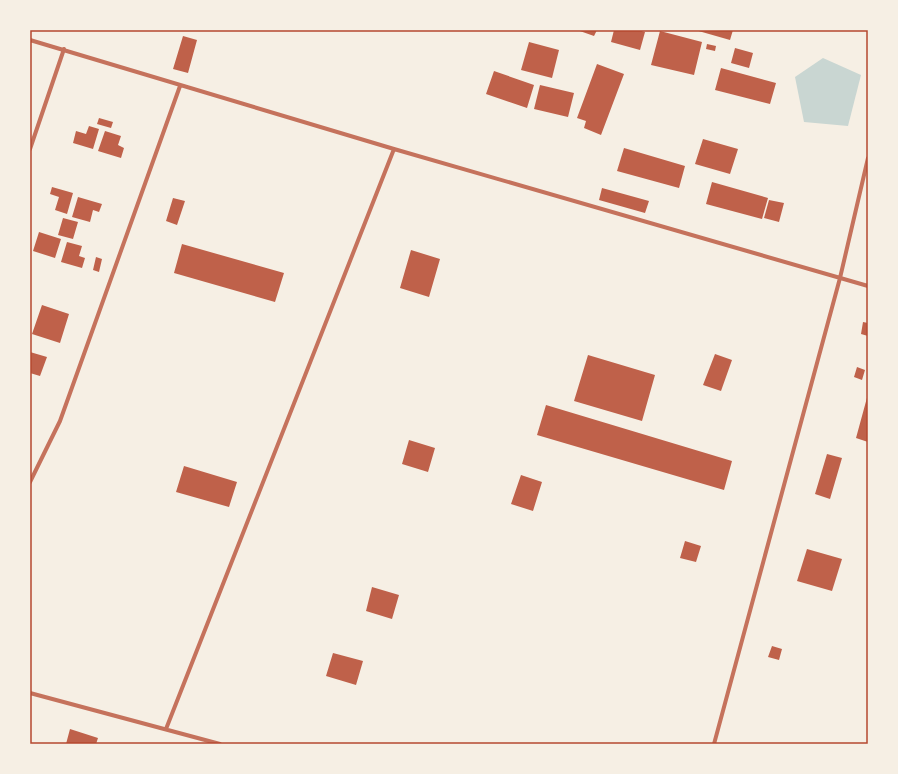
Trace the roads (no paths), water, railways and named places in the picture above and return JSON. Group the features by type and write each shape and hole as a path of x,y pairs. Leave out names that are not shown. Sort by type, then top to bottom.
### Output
{"street":[{"path":"30,40 394,149 868,286"},
{"path":"30,149 64,49"},
{"path":"30,482 60,421 180,86"},
{"path":"166,729 394,149"},
{"path":"714,744 840,278 868,158"},
{"path":"30,693 220,744"}]}
